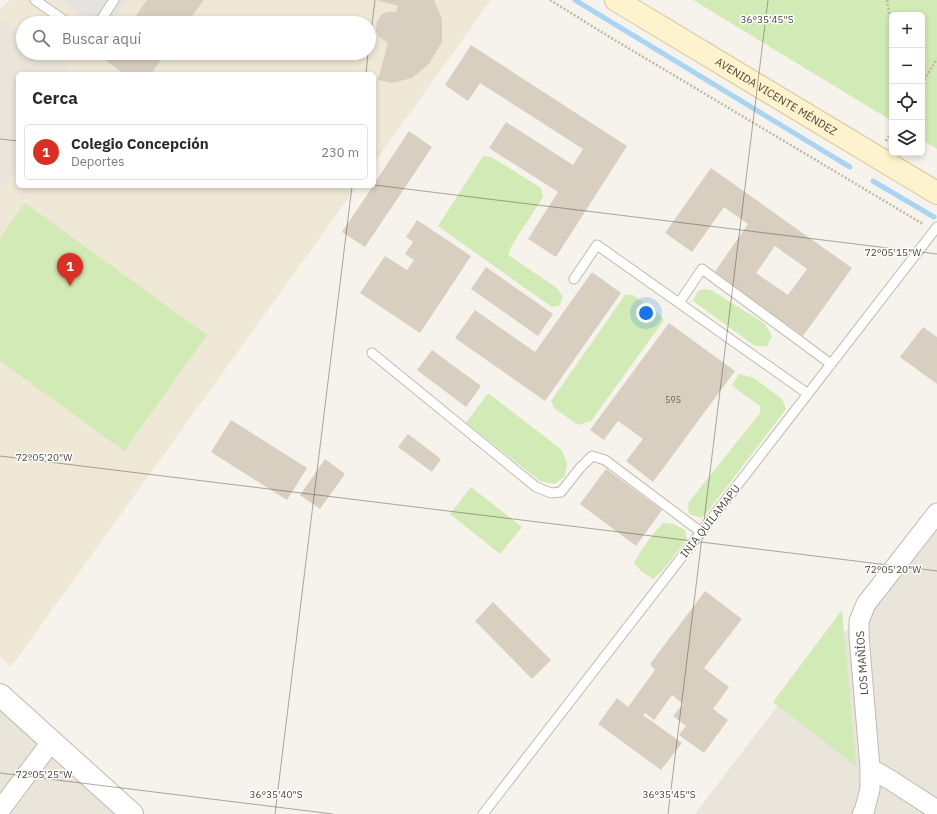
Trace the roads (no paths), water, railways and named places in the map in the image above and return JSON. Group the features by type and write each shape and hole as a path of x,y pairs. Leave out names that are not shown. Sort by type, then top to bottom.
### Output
{"main road":[{"name":"AVENIDA VICENTE MÉNDEZ","path":"616,0 937,193"}],"street":[{"name":"LOS MAÑÍOS","path":"862,814 864,812 870,789 870,768 859,620 866,604 937,513"},
{"path":"0,695 132,814"},
{"path":"0,810 52,741"},
{"path":"870,768 937,810"}],"lane":[{"path":"36,0 58,16"},
{"path":"104,16 114,0"},
{"name":"INIA QUILAMAPU","path":"484,814 936,229"},
{"path":"574,279 597,245 808,394"},
{"path":"679,303 702,269 831,364"},
{"path":"372,353 536,488 551,493 561,492 580,468 592,456 606,460 701,532"}],"waterway":[{"path":"575,0 850,167"},
{"path":"873,181 934,217"}],"place":[{"name":"Colegio Concepción","path":"70,286"}]}
